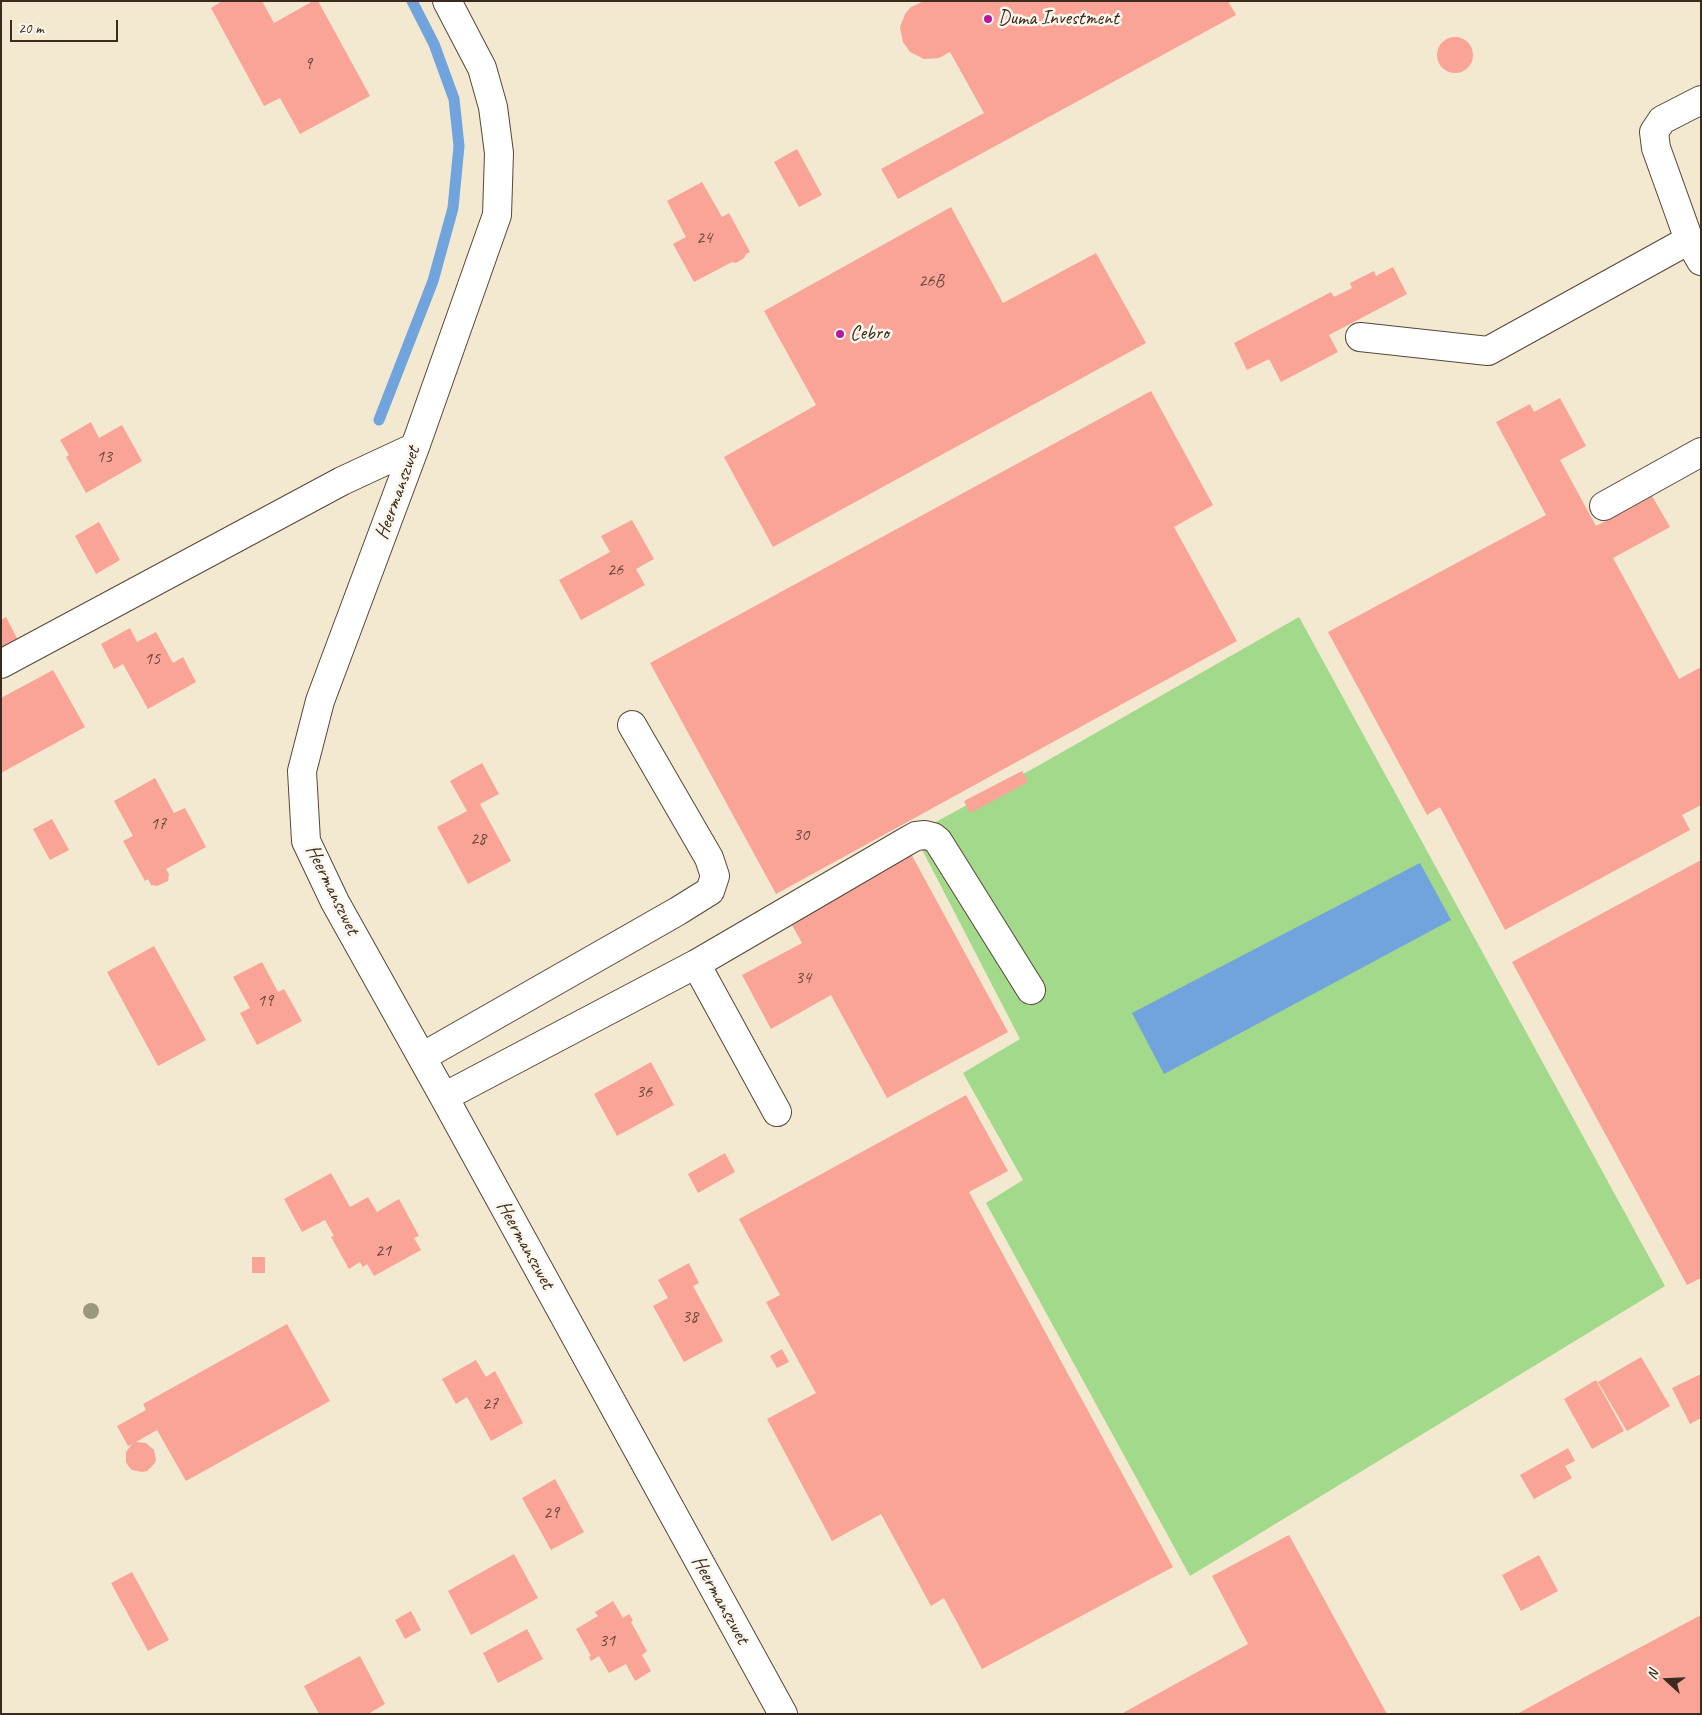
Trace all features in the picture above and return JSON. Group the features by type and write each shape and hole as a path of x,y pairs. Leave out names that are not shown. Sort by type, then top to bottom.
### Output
{"street":[{"name":"Heermanszwet","path":"447,1 482,68 493,107 499,153 497,215 415,447 320,701 302,772 306,840 334,902 444,1096 783,1714"},
{"path":"1360,337 1488,351 1695,251 1656,148 1654,132 1662,120 1701,100"},
{"path":"1,664 342,481 415,447"},
{"path":"1604,506 1701,452"},
{"path":"422,1057 710,891 715,876 710,858 632,725"},
{"path":"444,1096 696,964 916,836 934,837 938,841 1031,990"},
{"path":"696,964 778,1112"}],"green space":[{"path":"1299,617 1665,1286 1190,1576 986,1203 1023,1180 963,1073 1020,1039 914,834 1036,767"}],"water":[{"path":"1420,863 1451,920 1164,1074 1132,1013"}],"building":[{"path":"222,1 262,1 274,23 313,1 318,1 370,96 300,134 280,98 264,106 211,8"},
{"path":"924,1 1228,1 1236,15 898,199 881,169 984,113 950,52 939,58 924,59 910,52 903,42 900,27 905,14 911,7"},
{"path":"1455,37 1462,38 1468,42 1472,48 1472,62 1468,68 1462,72 1455,73 1448,72 1442,68 1438,62 1437,55 1438,48 1442,42 1448,38"},
{"path":"797,149 822,195 799,207 774,162"},
{"path":"702,182 722,217 729,213 750,252 736,263 732,262 694,282 673,244 686,237 667,201"},
{"path":"951,207 1003,303 1096,253 1146,343 773,547 724,457 816,405 764,311"},
{"path":"1393,267 1407,294 1329,335 1338,352 1281,382 1269,359 1247,370 1234,343 1331,292 1334,297 1352,288 1350,283 1374,271 1376,276"},
{"path":"1151,391 1213,505 1174,527 1237,641 776,894 650,663"},
{"path":"1560,398 1586,446 1560,460 1596,526 1652,496 1670,527 1613,558 1679,679 1701,667 1701,805 1682,815 1690,830 1505,930 1440,807 1427,815 1328,632 1546,515 1496,422 1530,404 1534,412"},
{"path":"91,422 99,438 122,425 142,461 86,493 66,457 69,455 60,440"},
{"path":"632,520 654,559 636,569 645,585 581,620 559,580 610,552 601,536"},
{"path":"99,522 120,560 96,574 75,536"},
{"path":"6,617 19,642 1,652 1,620"},
{"path":"130,628 137,642 156,632 173,663 183,657 196,682 148,709 123,664 114,669 101,644"},
{"path":"53,670 85,727 1,773 1,698"},
{"path":"482,763 499,794 480,804 511,861 468,884 437,827 467,811 450,781"},
{"path":"1022,771 1028,782 970,813 964,801"},
{"path":"155,778 174,813 185,808 206,847 166,869 169,874 168,881 157,886 151,885 148,879 145,881 123,841 133,836 114,801"},
{"path":"52,819 69,850 50,860 33,829"},
{"path":"910,852 1008,1032 887,1098 831,995 771,1029 742,975 802,943 788,918"},
{"path":"1701,860 1701,1278 1687,1285 1512,962"},
{"path":"154,946 206,1040 158,1066 107,972"},
{"path":"262,962 278,992 284,989 302,1021 257,1045 240,1013 250,1008 233,977"},
{"path":"651,1062 674,1105 617,1136 594,1094"},
{"path":"966,1095 1008,1171 969,1192 1173,1567 982,1669 944,1598 931,1606 881,1514 832,1541 767,1419 816,1393 766,1302 780,1295 739,1219"},
{"path":"725,1153 735,1172 698,1193 688,1174"},
{"path":"331,1173 350,1207 368,1197 377,1212 399,1199 419,1236 414,1238 421,1250 374,1276 367,1264 363,1267 360,1262 349,1269 331,1237 334,1236 325,1220 302,1232 284,1199"},
{"path":"252,1257 265,1257 265,1273 252,1273"},
{"path":"689,1263 699,1283 693,1286 723,1341 684,1362 653,1306 668,1298 658,1280"},
{"path":"287,1324 330,1401 186,1481 157,1430 136,1442 146,1443 154,1450 156,1460 154,1464 147,1471 142,1472 132,1470 129,1467 126,1462 126,1452 132,1444 128,1446 117,1426 146,1410 143,1404"},
{"path":"782,1349 789,1362 777,1368 770,1356"},
{"path":"1641,1357 1670,1406 1627,1431 1598,1382"},
{"path":"476,1360 486,1377 495,1371 523,1423 491,1441 467,1397 456,1404 442,1379"},
{"path":"1701,1374 1701,1418 1690,1424 1672,1388"},
{"path":"1596,1380 1624,1431 1592,1449 1564,1399"},
{"path":"1568,1448 1575,1461 1565,1466 1572,1478 1534,1499 1520,1475"},
{"path":"555,1479 584,1532 551,1550 522,1498"},
{"path":"1289,1535 1387,1714 1121,1714 1248,1644 1212,1576"},
{"path":"514,1554 538,1598 471,1635 448,1591"},
{"path":"1539,1555 1558,1591 1521,1611 1502,1575"},
{"path":"132,1572 169,1640 148,1651 111,1583"},
{"path":"613,1601 623,1618 629,1614 633,1620 631,1622 647,1651 642,1655 651,1671 635,1681 626,1664 609,1673 599,1656 591,1661 589,1657 591,1656 576,1629 598,1616 595,1612"},
{"path":"411,1611 421,1630 405,1639 395,1620"},
{"path":"1701,1615 1701,1714 1517,1714 1592,1673"},
{"path":"527,1629 543,1659 498,1683 483,1653"},
{"path":"360,1656 385,1704 368,1714 319,1714 304,1686"}],"waterway":[{"path":"379,420 433,281 453,208 459,146 454,99 434,44 412,1"}],"place":[{"name":"Duma Investment","path":"988,19"},
{"name":"Cebro","path":"840,334"}]}
